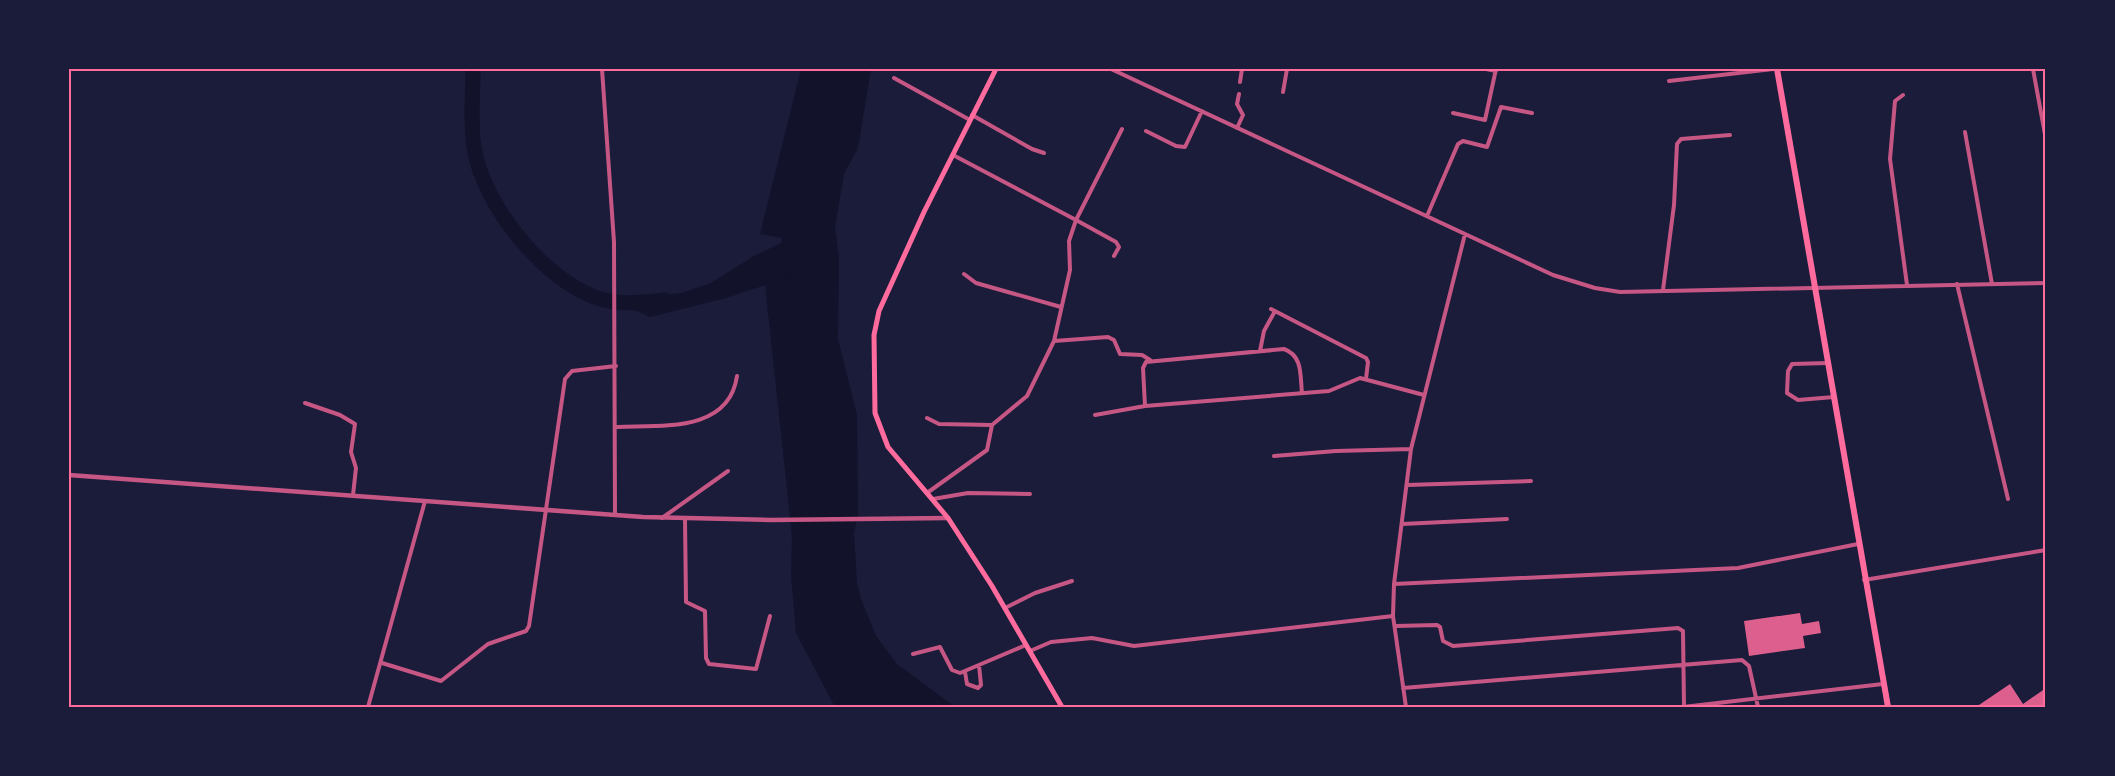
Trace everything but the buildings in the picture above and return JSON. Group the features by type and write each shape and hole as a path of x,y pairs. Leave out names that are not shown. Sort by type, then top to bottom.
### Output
{"highway":[{"path":"1775,69 1816,286 1864,580 1888,707"}],"main road":[{"path":"996,69 885,297 874,336 875,414 888,447 948,518 1005,608 1062,707"}],"street":[{"path":"602,69 614,276 615,515"},
{"path":"1111,69 1574,283 1620,292 1816,286 2046,283"},
{"path":"1240,82 1242,69"},
{"path":"1283,92 1287,69"},
{"path":"1453,113 1485,120 1496,70 1486,69"},
{"path":"1669,81 1775,69"},
{"path":"2033,69 2046,140"},
{"path":"894,78 1044,153"},
{"path":"1237,128 1243,115 1237,104 1239,94"},
{"path":"1903,95 1895,101 1890,159 1907,285"},
{"path":"1427,216 1458,144 1463,141 1487,147 1501,107 1532,113"},
{"path":"1146,131 1183,147 1188,144 1202,111"},
{"path":"927,494 987,450 992,425 1027,396 1054,341 1070,270 1069,241 1076,220 1122,129"},
{"path":"1965,132 1992,284"},
{"path":"1662,290 1674,205 1677,144 1681,139 1730,135"},
{"path":"953,155 1119,244 1114,256"},
{"path":"1406,707 1393,616 1394,584 1411,448 1465,234"},
{"path":"964,274 976,283 1061,307"},
{"path":"1957,284 2008,499"},
{"path":"1260,351 1264,331 1273,310 1366,358 1368,362 1366,379"},
{"path":"1054,341 1108,338 1114,340 1120,354 1142,355 1150,361"},
{"path":"1145,406 1143,368 1150,361 1284,349 1296,355 1302,393"},
{"path":"1828,363 1792,364 1788,370 1787,393 1798,400 1834,397"},
{"path":"382,663 441,681 488,644 525,632 529,626 566,375 572,371 616,366"},
{"path":"616,427 693,423 729,400 735,392 737,376"},
{"path":"1095,415 1145,406 1329,391 1354,379 1366,379 1424,395"},
{"path":"305,404 340,415 355,424 351,452 356,468 352,495"},
{"path":"927,418 939,424 992,425"},
{"path":"1274,456 1336,450 1411,448"},
{"path":"662,518 728,471"},
{"path":"69,475 662,518 770,520 948,518"},
{"path":"1407,485 1531,481"},
{"path":"932,500 968,494 1030,494"},
{"path":"369,707 425,500"},
{"path":"684,519 686,602 705,610 706,658 709,664 756,669 770,616"},
{"path":"1402,524 1507,519"},
{"path":"1394,584 1738,567 1858,544"},
{"path":"1864,580 2046,550"},
{"path":"1005,608 1035,593 1072,581"},
{"path":"1030,651 1064,639 1106,639 1134,646 1393,616"},
{"path":"1395,626 1437,624 1440,627 1443,641 1453,646 1678,628 1683,631 1684,707 1883,684"},
{"path":"913,654 940,647 951,670 960,673 1026,645"},
{"path":"1403,688 1683,664 1745,661 1749,666 1758,707"},
{"path":"965,672 967,684 978,688 981,685 979,665"}],"shaded area":[{"path":"801,69 871,69 858,148 844,174 835,227 839,258 838,339 857,415 858,515 854,533 857,583 876,636 897,664 955,707 835,707 796,633 791,573 792,536 764,275 752,279 726,298 650,317 635,310 649,297 681,293 711,283 754,256 781,243 782,238 760,234"}],"waterway":[{"path":"473,69 473,137 480,170 491,195 524,244 568,283 591,295 620,303 665,300"},
{"path":"727,290 784,271"}]}
